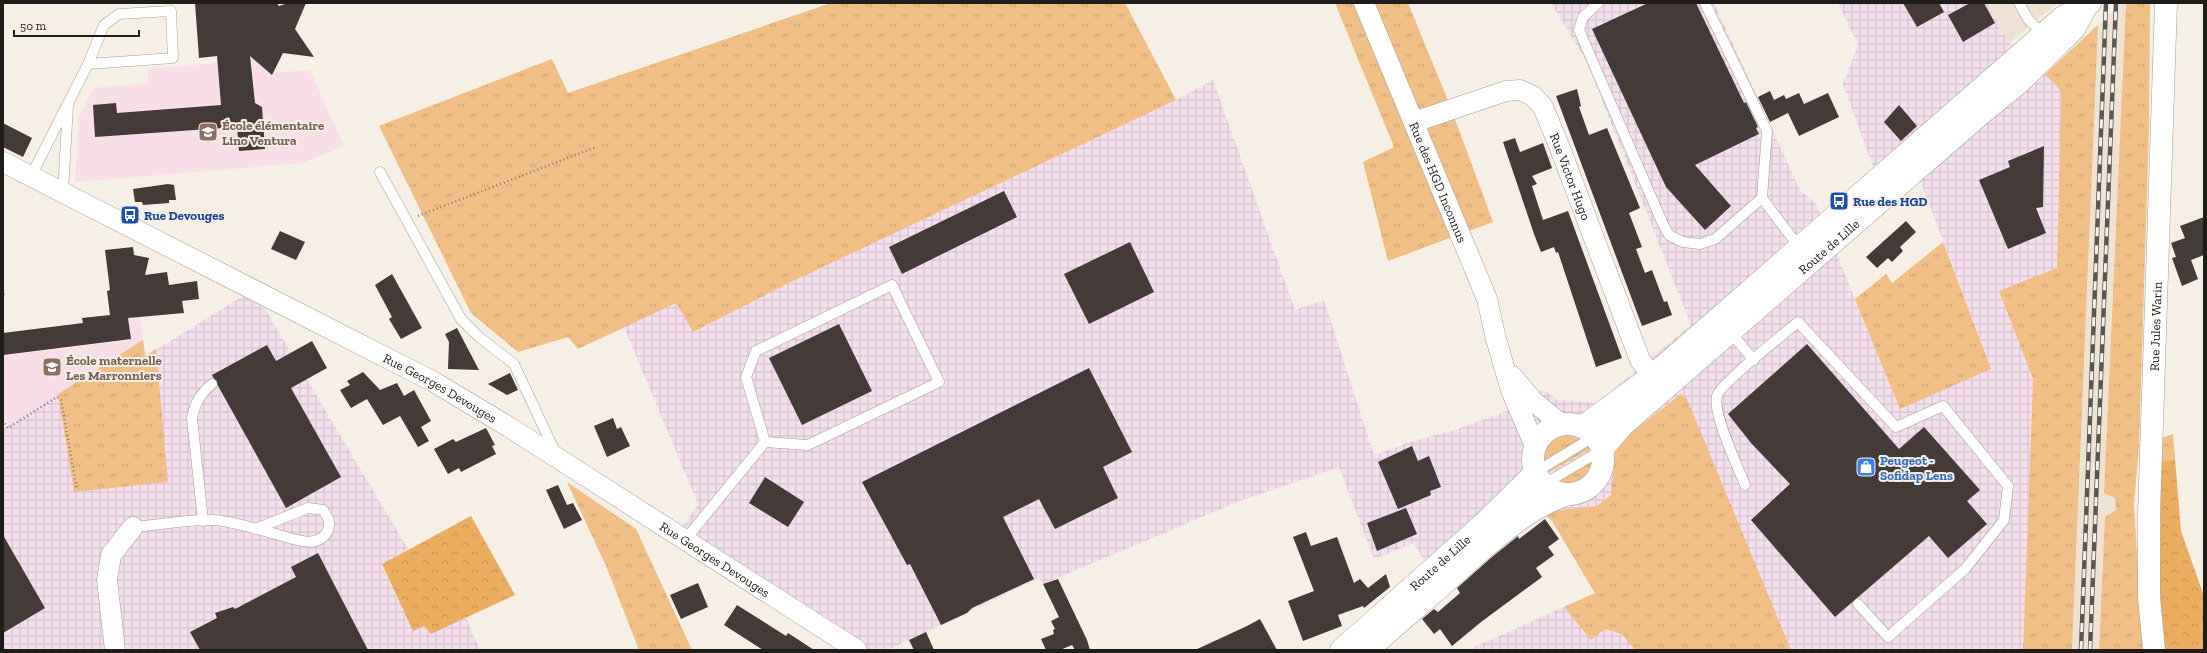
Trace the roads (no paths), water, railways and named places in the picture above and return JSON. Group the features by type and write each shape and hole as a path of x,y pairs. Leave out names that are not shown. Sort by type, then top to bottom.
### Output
{"main road":[{"name":"Rue Jules Warin","path":"2154,650 2149,597 2149,514 2166,3"},
{"name":"Route de Lille","path":"1585,434 1622,426 1806,241 2063,17 2088,5"},
{"name":"Route de Lille","path":"1585,434 1652,376 1723,325 1855,222 1982,113 2012,90 2074,29 2088,5"},
{"path":"1546,432 1585,434 1603,466 1596,480 1584,490 1568,494 1559,493 1540,478 1533,463 1536,446 1546,432"},
{"name":"Route de Lille","path":"1341,650 1482,525 1540,478"},
{"name":"Route de Lille","path":"1368,650 1480,552 1526,515 1549,500 1568,494"}],"street":[{"name":"Rue des HGD Inconnus","path":"1364,3 1487,299 1496,339 1511,390 1536,446"},
{"name":"Rue Victor Hugo","path":"1414,122 1506,91 1520,90 1533,96 1543,107 1640,360 1652,376"},
{"name":"Rue Georges Devouges","path":"3,162 434,382 857,650"},
{"name":"Rue des HGD Inconnus","path":"1504,365 1534,402 1585,434"},
{"path":"115,650 107,580 111,555 134,527"}],"lane":[{"path":"1598,3 1583,17 1579,30 1669,235 1683,242 1700,244 1715,239 1762,198 1766,130 1706,3"},
{"path":"2019,3 2028,19 2043,34"},
{"path":"32,176 68,101 88,64 104,25 119,14 171,11 173,58 88,64"},
{"path":"63,192 68,101"},
{"path":"380,172 461,319 479,337 514,364 559,460"},
{"path":"1762,198 1806,241"},
{"path":"892,285 939,382 808,445 765,442 746,377 756,351 892,285"},
{"path":"1745,486 1721,425 1716,405 1717,395 1728,382 1798,322 1896,427 1943,406 2008,486 2004,520 1965,569 1888,637 1858,604"},
{"path":"1723,325 1754,360"},
{"path":"203,521 192,418 201,392 212,384"},
{"path":"1540,478 1585,434"},
{"path":"1362,650 1366,644 1585,434"},
{"path":"685,540 765,442"},
{"path":"134,527 213,520 298,542 321,539 326,534 329,526 328,517 323,510 308,508 256,530"}],"railway":[{"path":"2081,650 2106,3"},
{"path":"2090,650 2116,3"}],"place":[{"name":"École élémentaire Lino Ventura","path":"208,132"},
{"name":"Rue des HGD","path":"1839,201"},
{"name":"Rue Devouges","path":"130,215"},
{"name":"École maternelle Les Marronniers","path":"52,367"},
{"name":"Peugeot - Sofidap Lens","path":"1866,467"}]}
